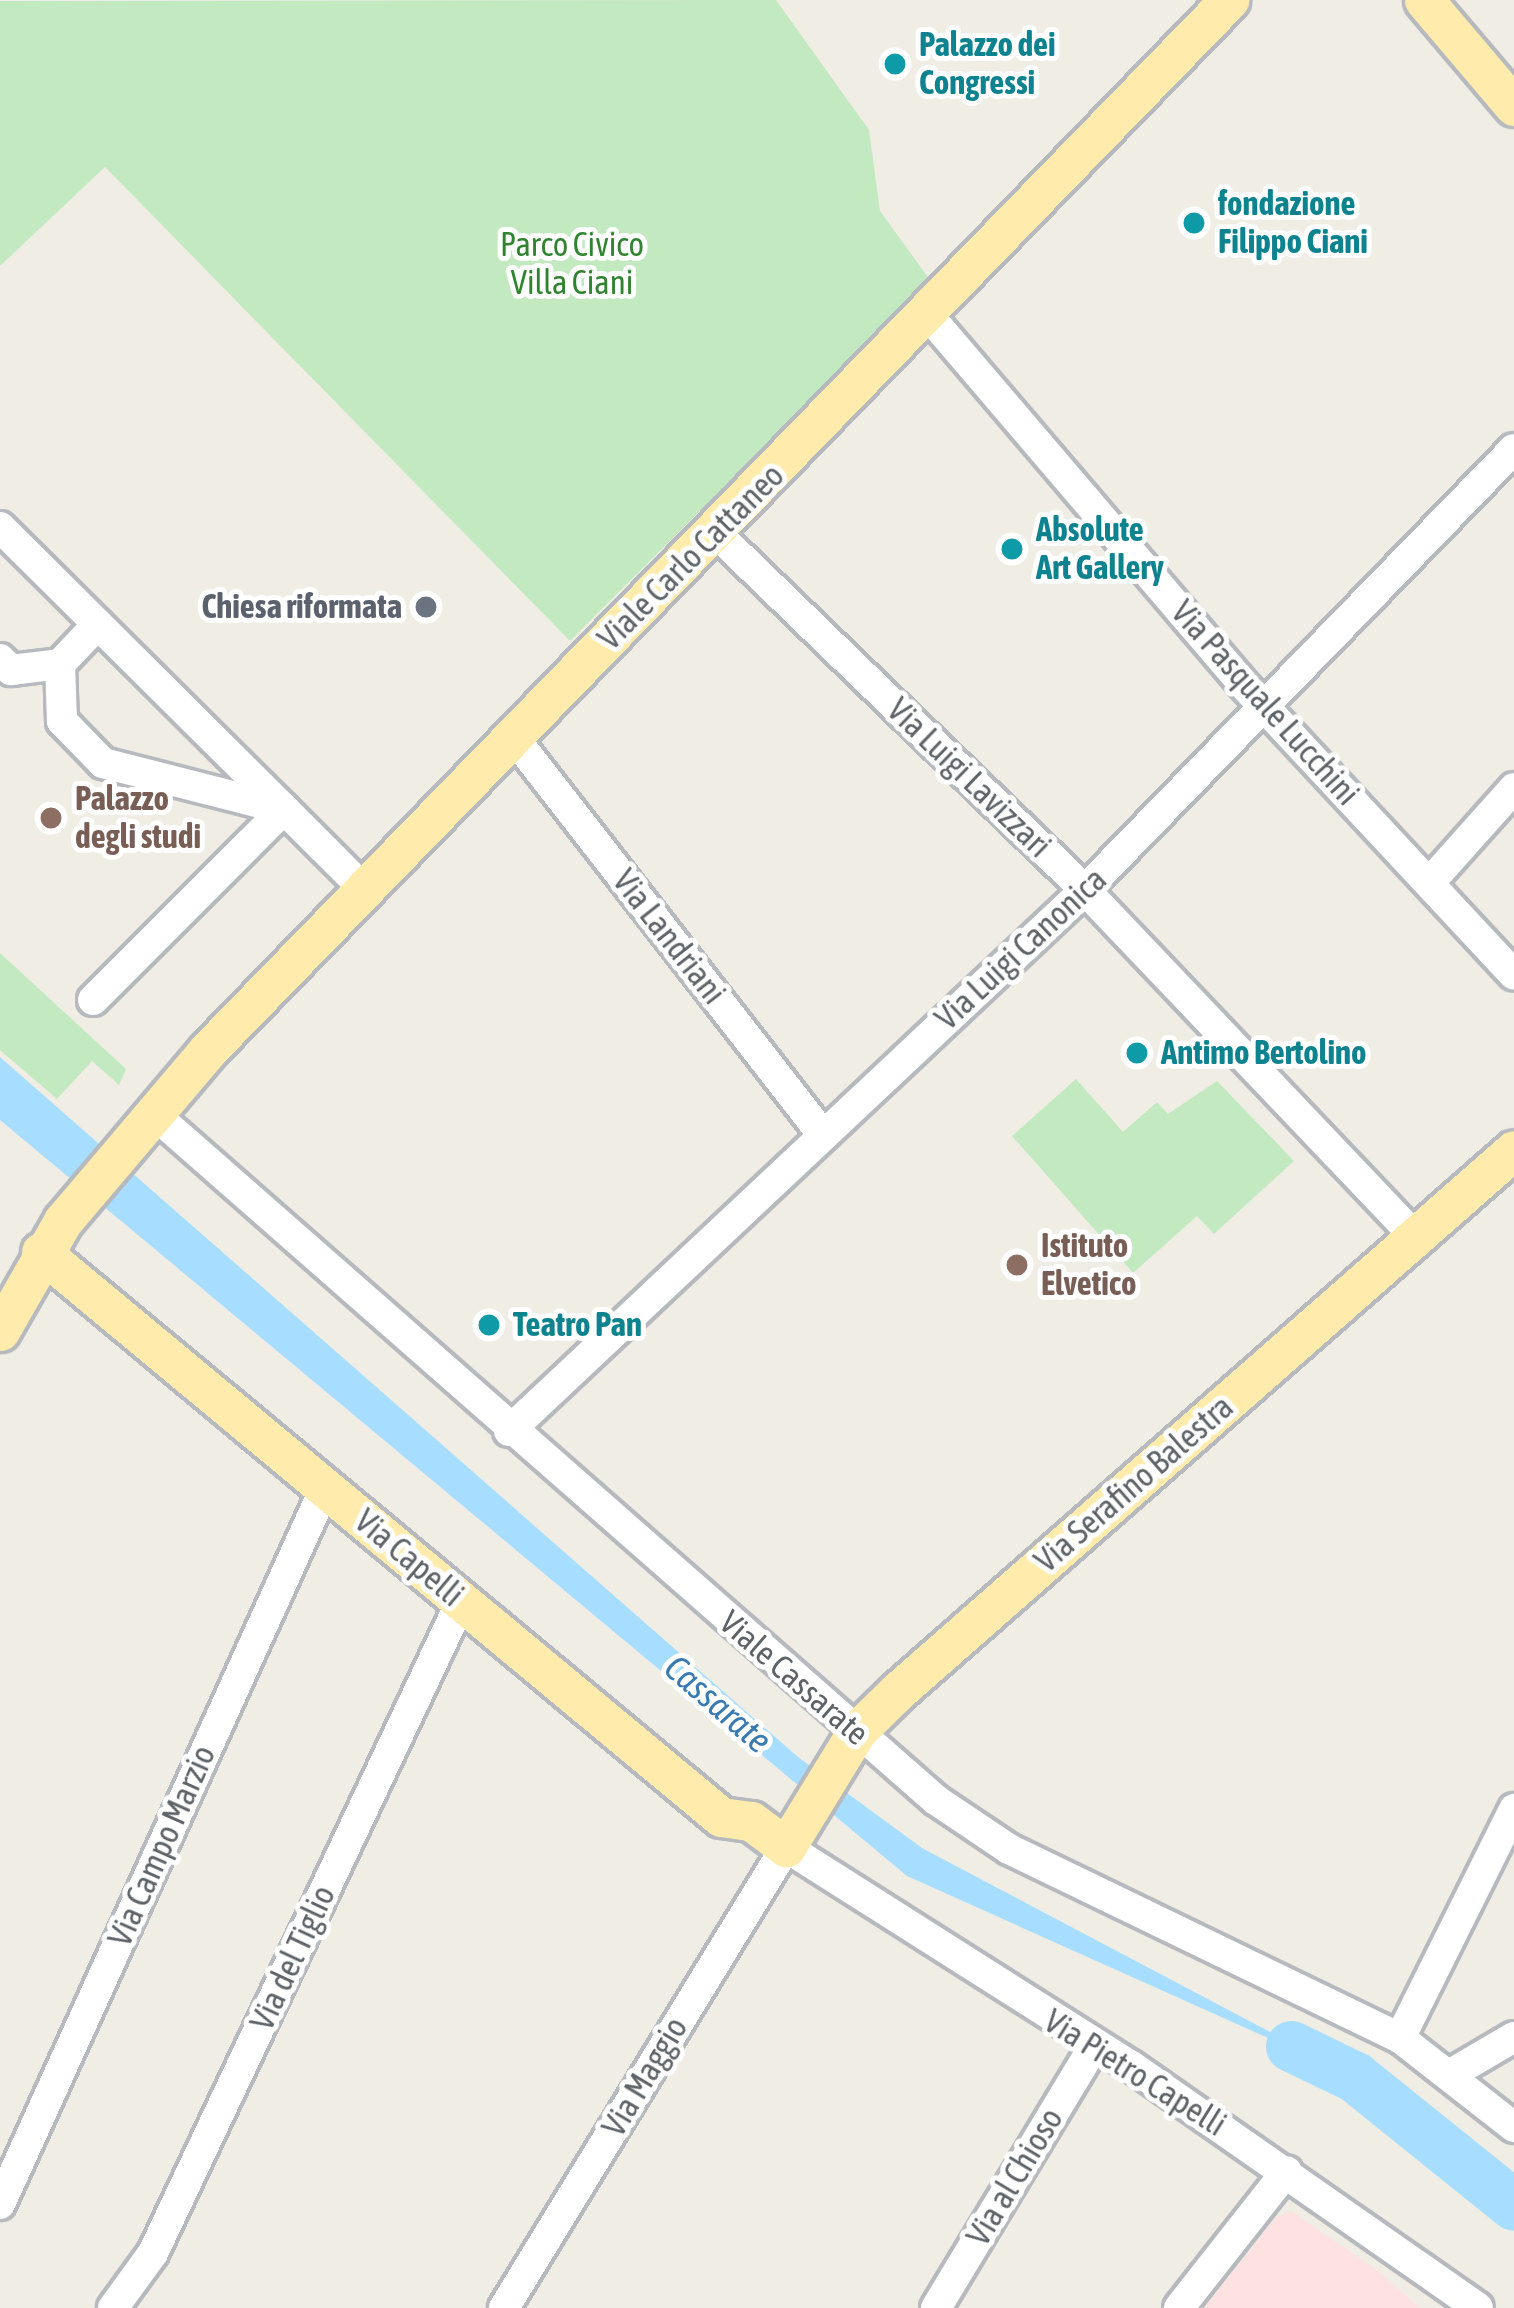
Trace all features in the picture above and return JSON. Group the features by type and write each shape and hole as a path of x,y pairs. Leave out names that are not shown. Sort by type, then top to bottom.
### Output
{"main road":[{"name":"Viale Carlo Cattaneo","path":"41,1252 154,1114 364,889 716,533 1229,0"},
{"path":"1424,0 1514,106"},
{"name":"Via Serafino Balestra","path":"794,1834 849,1744 1514,1150"},
{"path":"0,1284 41,1252"},
{"path":"0,1331 21,1306 41,1252"},
{"name":"Via Capelli","path":"41,1252 721,1817 794,1834"}],"street":[{"name":"Via Pasquale Lucchini","path":"928,315 1265,709 1514,975"},
{"name":"Via Luigi Canonica","path":"509,1431 1085,890 1514,449"},
{"path":"0,526 364,889"},
{"name":"Via Luigi Lavizzari","path":"716,533 1085,890 1414,1238"},
{"path":"0,659 10,670 60,664 98,624"},
{"path":"60,664 62,722 104,763 284,809"},
{"name":"Via Landriani","path":"514,739 823,1135"},
{"path":"1430,882 1514,788"},
{"path":"93,1000 284,809"},
{"name":"Viale Cassarate","path":"154,1114 849,1744 1009,1849 1400,2038 1514,2127"},
{"name":"Via Campo Marzio","path":"0,2204 325,1488"},
{"name":"Via del Tiglio","path":"113,2308 153,2253 461,1602"},
{"path":"1400,2038 1514,1809"},
{"name":"Via Pietro Capelli","path":"794,1834 1094,2046 1287,2171 1478,2308"},
{"name":"Via Maggio","path":"504,2308 794,1834"},
{"path":"1451,2074 1514,2037"},
{"name":"Via al Chioso","path":"936,2308 1094,2046"},
{"path":"1179,2308 1287,2171"}],"shaded area":[{"path":"1291,2211 1377,2270 1420,2308 1204,2308 1276,2217"}],"green space":[{"name":"Parco Civico Villa Ciani","path":"776,0 869,130 880,211 930,280 570,641 105,167 0,266 0,1"},
{"path":"0,953 126,1069 119,1085 92,1061 57,1099 0,1050"},
{"path":"1076,1079 1123,1132 1157,1102 1168,1114 1217,1081 1294,1161 1214,1234 1197,1216 1133,1273 1012,1136"}],"water":[{"path":"0,1057 798,1757 922,1848 1355,2077 907,1876 0,1120"}],"waterway":[{"name":"Cassarate","path":"1291,2046 1355,2077 1514,2205"}],"place":[{"name":"Palazzo dei Congressi","path":"895,64"},
{"name":"fondazione Filippo Ciani","path":"1194,223"},
{"name":"Absolute Art Gallery","path":"1012,549"},
{"name":"Chiesa riformata","path":"426,607"},
{"name":"Palazzo degli studi","path":"51,818"},
{"name":"Antimo Bertolino","path":"1137,1053"},
{"name":"Istituto Elvetico","path":"1017,1265"},
{"name":"Teatro Pan","path":"489,1325"}]}
